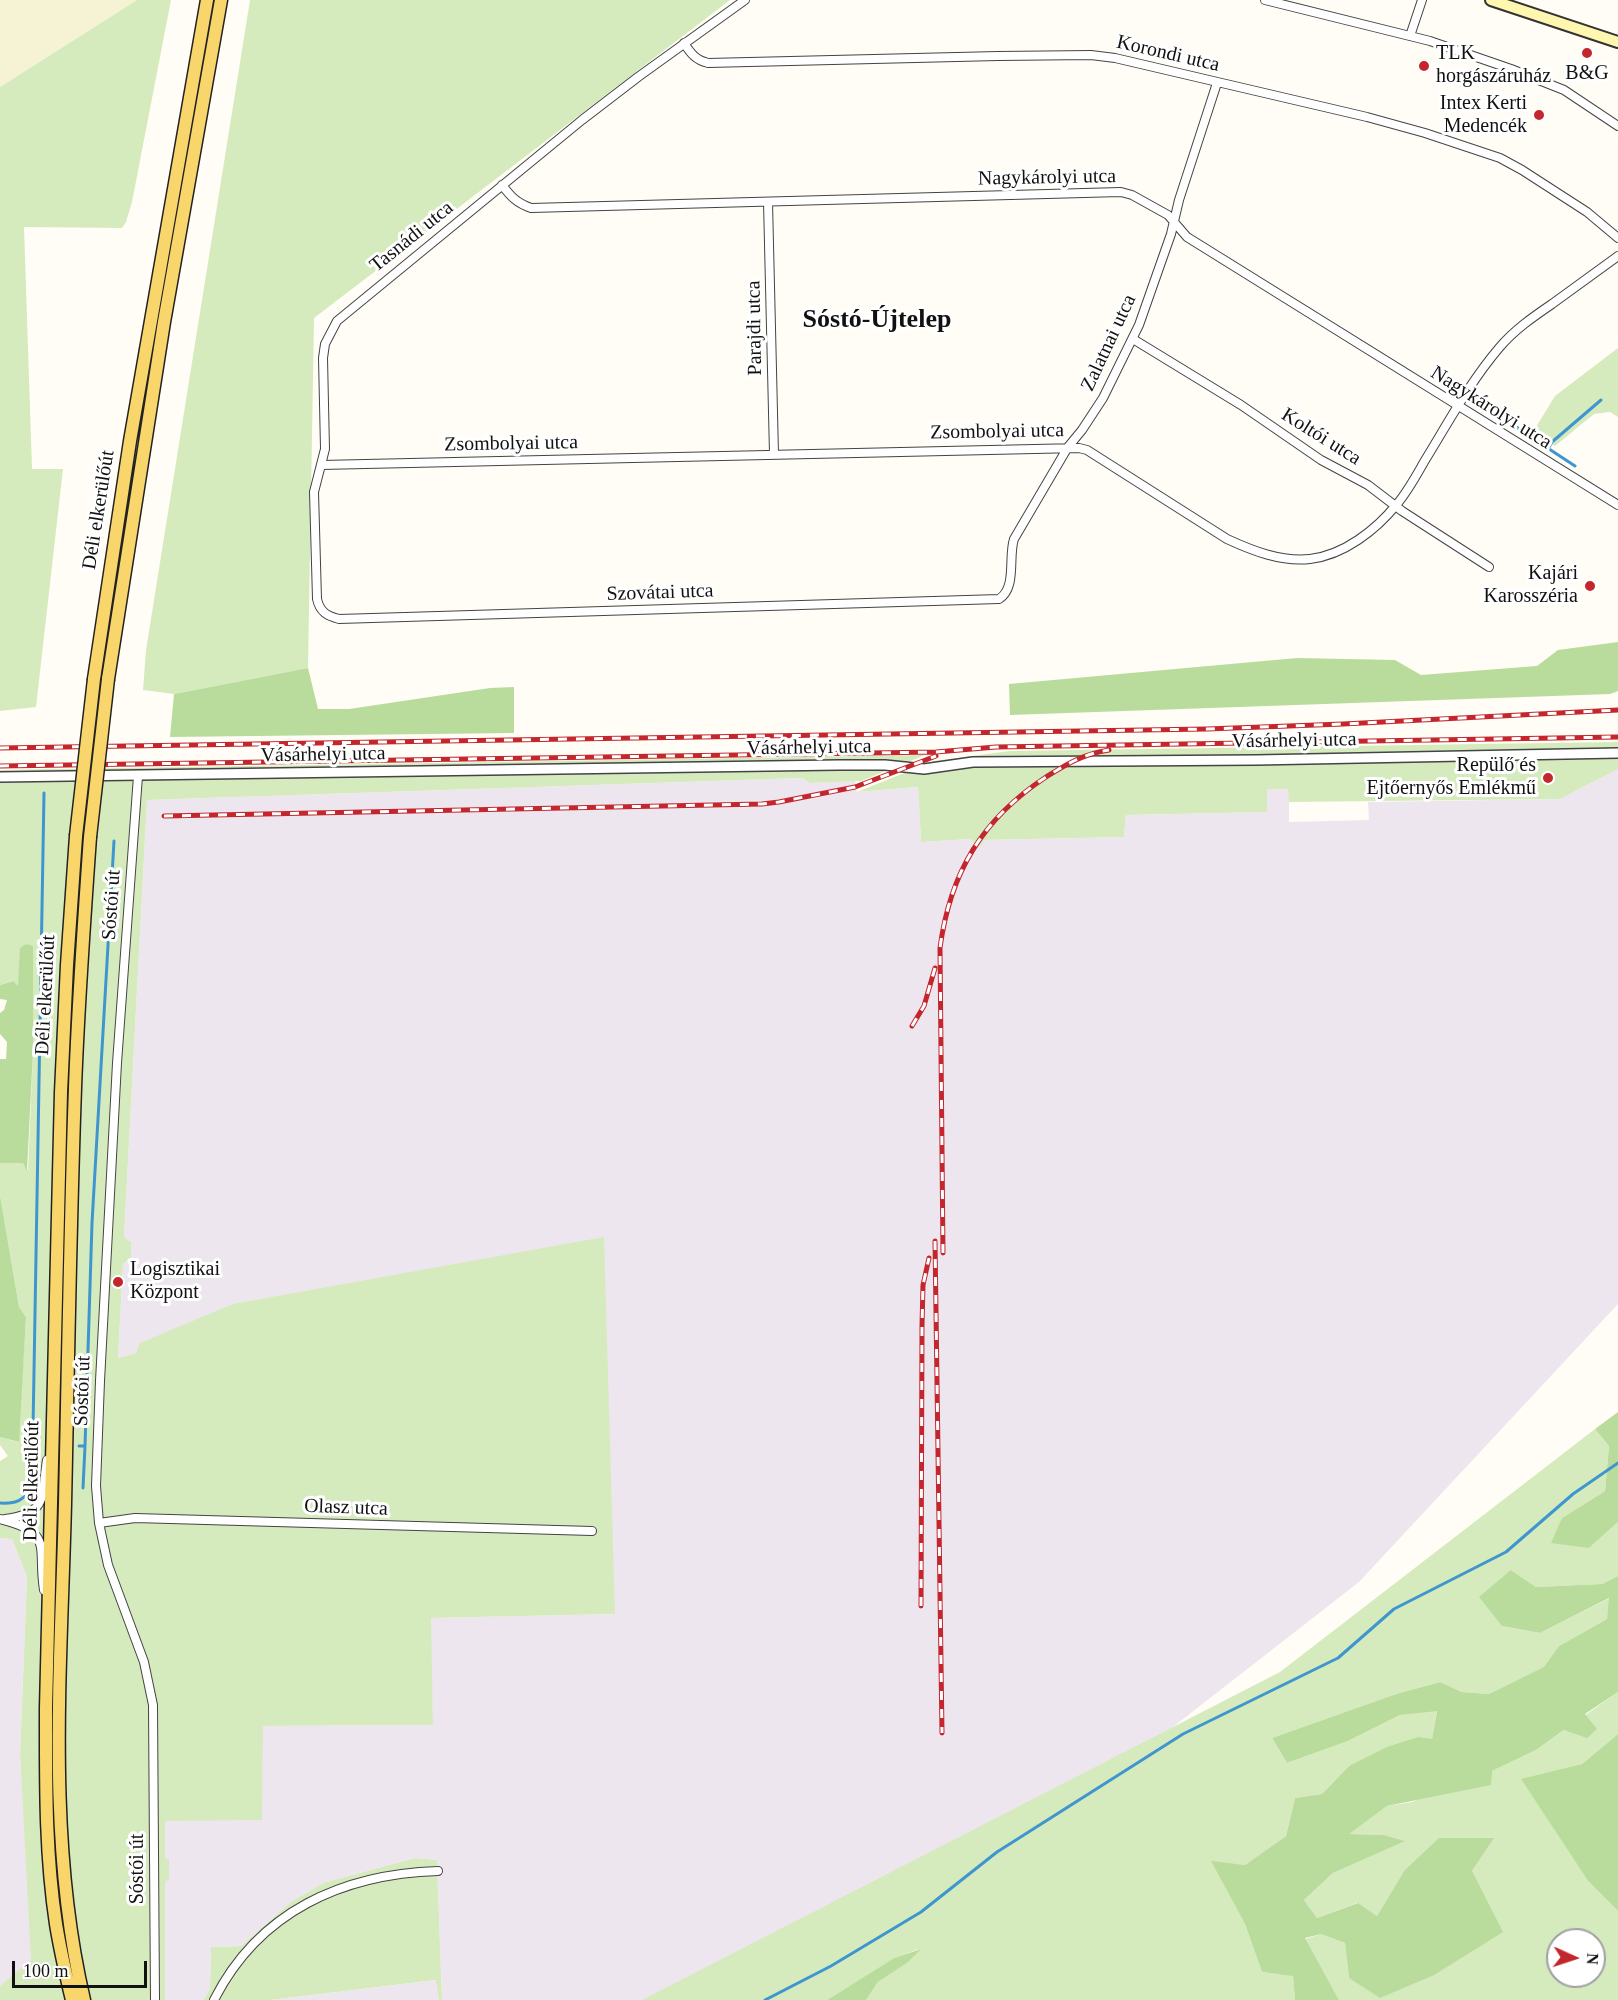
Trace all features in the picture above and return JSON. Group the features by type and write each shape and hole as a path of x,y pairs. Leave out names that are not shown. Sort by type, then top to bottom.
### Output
{"main road":[{"name":"Déli elkerülőút","path":"72,2000 56,1924 46,1798 52,1429 61,1092 67,965 76,836 94,679 130,441 207,0"},
{"name":"Déli elkerülőút","path":"85,1998 75,1950 64,1869 60,1817 60,1709 75,1088 90,837 108,679 162,333 221,0"},
{"path":"1491,0 1618,42"}],"street":[{"name":"Tasnádi utca","path":"323,612 317,599 314,492 325,449 323,358 325,344 337,321 582,120 745,0"},
{"path":"1265,0 1452,48 1549,83 1578,98 1618,126"},
{"path":"1410,36 1422,0"},
{"name":"Korondi utca","path":"684,43 699,61 708,63 1091,55 1115,58 1367,117 1500,158 1587,212 1618,238"},
{"name":"Zalatnai utca","path":"999,599 1005,596 1008,589 1011,548 1014,539 1068,447 1094,414 1133,339 1171,234 1179,201 1217,83"},
{"name":"Nagykárolyi utca","path":"502,185 519,204 531,208 1121,192 1132,195 1147,202 1174,221 1187,237 1618,505"},
{"name":"Parajdi utca","path":"768,202 774,454"},
{"name":"Zsombolyai utca","path":"321,465 1068,447 1087,450 1227,539 1272,556 1310,559 1341,550 1365,534 1396,506 1486,364 1515,332 1618,256"},
{"name":"Koltói utca","path":"1133,339 1241,405 1321,460 1368,485 1488,567"},
{"name":"Szovátai utca","path":"323,612 339,619 999,599"},
{"name":"Vásárhelyi utca","path":"0,777 839,765 885,765 924,769 973,762 1274,760 1618,753"},
{"name":"Sóstói út","path":"138,776 117,1063 100,1369 96,1486 99,1523 108,1565 144,1662 153,1705 155,2000"},
{"path":"0,1519 20,1517 30,1513 40,1504 52,1429"},
{"name":"Olasz utca","path":"99,1523 135,1518 592,1532"},
{"path":"0,1519 33,1531 41,1543 42,1579 49,1619"},
{"path":"214,2000 225,1981 249,1950 273,1927 308,1902 334,1890 371,1878 407,1872 438,1871"}],"shaded area":[{"path":"0,0 137,0 0,87"},
{"path":"1618,769 1618,1304 1359,1582 1169,1730 644,2000 442,2000 437,1860 415,1858 323,1883 291,1902 241,1946 211,1947 210,1988 204,2000 165,2000 165,1880 168,1880 169,1859 165,1859 165,1821 263,1726 433,1725 430,1618 615,1614 136,1353 118,1358 123,1264 131,1258 131,1242 124,1237 147,800 802,778 810,783 855,781 857,792 918,787 921,842 970,839 979,846 984,840 1124,837 1126,815 1267,812 1266,789 1289,789 1289,822 1369,820 1368,802 1560,799"},
{"path":"0,1538 12,1539 27,1577 20,1754 32,1961 0,1986"},
{"path":"437,1980 439,2000 271,2000"}],"green space":[{"path":"137,0 171,0 132,202 126,222 122,228 24,227 32,469 63,469 36,707 0,711 0,87"},
{"path":"250,0 730,0 314,318 308,668 174,694 143,690 146,650"},
{"path":"1618,348 1618,417 1610,412 1594,414 1555,446 1533,432 1555,396"},
{"path":"1618,642 1618,691 1610,694 1010,715 1009,684 1297,658 1395,660 1421,675 1537,666 1558,650"},
{"path":"308,668 318,709 349,709 490,688 514,687 514,733 170,737 174,694"},
{"path":"1618,742 1618,769 1560,799 1289,802 1288,789 1267,789 1267,812 1126,815 1124,837 984,840 980,847 970,839 921,842 918,787 857,792 934,761 1010,751"},
{"path":"925,755 861,781 810,783 802,778 147,800 124,1237 131,1242 131,1258 123,1264 118,1358 136,1353 140,1343 233,1304 604,1237 615,1614 431,1618 433,1725 263,1726 262,1820 165,1821 165,1859 169,1859 169,1880 165,1881 165,2000 0,2000 0,1986 31,1960 20,1754 27,1577 12,1539 0,1538 0,1461 8,1456 0,1445 0,1437 18,1442 26,1317 19,1307 0,1195 0,1163 23,1163 28,1170 33,1052 33,947 26,944 18,987 12,981 0,985 0,770"},
{"path":"26,944 33,946 33,1052 27,1171 23,1163 0,1163 0,1059 6,1059 7,1042 0,1034 0,1013 4,1010 7,1000 0,999 0,985 13,981 18,986 20,948"},
{"path":"0,1195 19,1307 26,1317 19,1442 0,1437"},
{"path":"1618,1412 1618,1522 1589,1548 1551,1543 1562,1518 1605,1491 1609,1446 1595,1429"},
{"path":"1595,1429 1609,1446 1605,1491 1562,1518 1589,1548 1618,1522 1618,1576 1602,1584 1536,1587 1511,1570 1502,1626 1540,1633 1610,1598 1607,1619 1559,1646 1545,1667 1489,1694 1462,1692 1440,1682 1396,1694 1272,1738 1287,1763 1348,1741 1400,1715 1437,1710 1432,1739 1349,1766 1322,1794 1295,1798 1286,1836 1245,1865 1212,1862 1245,1924 1262,1972 1293,1975 1295,2000 866,2000 878,1982 907,1963 919,1949 894,1958 827,2000 642,2000 1280,1672"},
{"path":"1511,1570 1536,1587 1602,1584 1618,1576 1618,1692 1585,1714 1597,1729 1587,1738 1564,1730 1536,1750 1492,1771 1491,1785 1387,1806 1349,1834 1384,1835 1405,1841 1333,1873 1304,1900 1317,1918 1358,1903 1377,1916 1404,1871 1439,1838 1494,1838 1472,1871 1503,1932 1434,1975 1380,1998 1349,1978 1345,1943 1321,1934 1305,1938 1339,2000 1295,2000 1293,1976 1262,1972 1245,1924 1211,1861 1245,1865 1286,1836 1295,1798 1322,1794 1349,1766 1387,1747 1418,1737 1432,1739 1437,1711 1400,1715 1348,1741 1287,1763 1272,1738 1396,1694 1440,1682 1462,1692 1489,1694 1544,1667 1559,1646 1607,1619 1609,1598 1540,1633 1502,1626 1479,1597"},
{"path":"1618,1692 1618,1734 1582,1764 1522,1780 1588,1881 1618,1911 1618,2000 1339,2000 1305,1939 1321,1934 1345,1943 1349,1978 1472,1871 1493,1839 1404,1871 1377,1916 1357,1903 1317,1918 1304,1900 1333,1873 1404,1841 1384,1835 1348,1834 1387,1806 1412,1802 1492,1771 1536,1750"},
{"path":"1618,1734 1618,1911 1588,1881 1521,1779 1582,1764"},
{"path":"415,1858 437,1860 442,2000 439,2000 436,1980 271,2000 204,2000 210,1988 211,1947 241,1946 291,1902 323,1883"},
{"path":"921,1949 907,1963 878,1982 866,2000 827,2000 894,1958"}],"waterway":[{"path":"1473,398 1536,440"},
{"path":"1548,449 1552,442 1601,400"},
{"path":"1543,445 1575,466"},
{"path":"0,1503 19,1501 32,1487 44,793"},
{"path":"79,1446 85,1446 92,1223 114,841"},
{"path":"83,1488 85,1446"},
{"path":"765,2000 831,1966 921,1912 997,1852 1183,1734 1338,1658 1394,1609 1506,1552 1573,1494 1618,1463"}],"railway":[{"path":"0,748 1207,729 1618,710"},
{"path":"0,766 936,752 996,747 1618,737"},
{"path":"943,1253 940,948 952,896 973,850 987,830 1023,793 1061,768 1083,757 1109,750"},
{"path":"164,816 762,804 855,787 936,756"},
{"path":"912,1026 924,1006 935,968"},
{"path":"935,1241 942,1733"},
{"path":"921,1606 922,1326 923,1285 929,1258"}],"place":[{"name":"B&G","path":"1587,53"},
{"name":"TLK horgászáruház","path":"1424,66"},
{"name":"Intex Kerti Medencék","path":"1539,115"},
{"name":"Kajári Karosszéria","path":"1590,586"},
{"name":"Repülő és Ejtőernyős Emlékmű","path":"1548,778"},
{"name":"Logisztikai Központ","path":"118,1282"}],"district":[{"name":"Sóstó-Újtelep","path":"877,320"}]}
